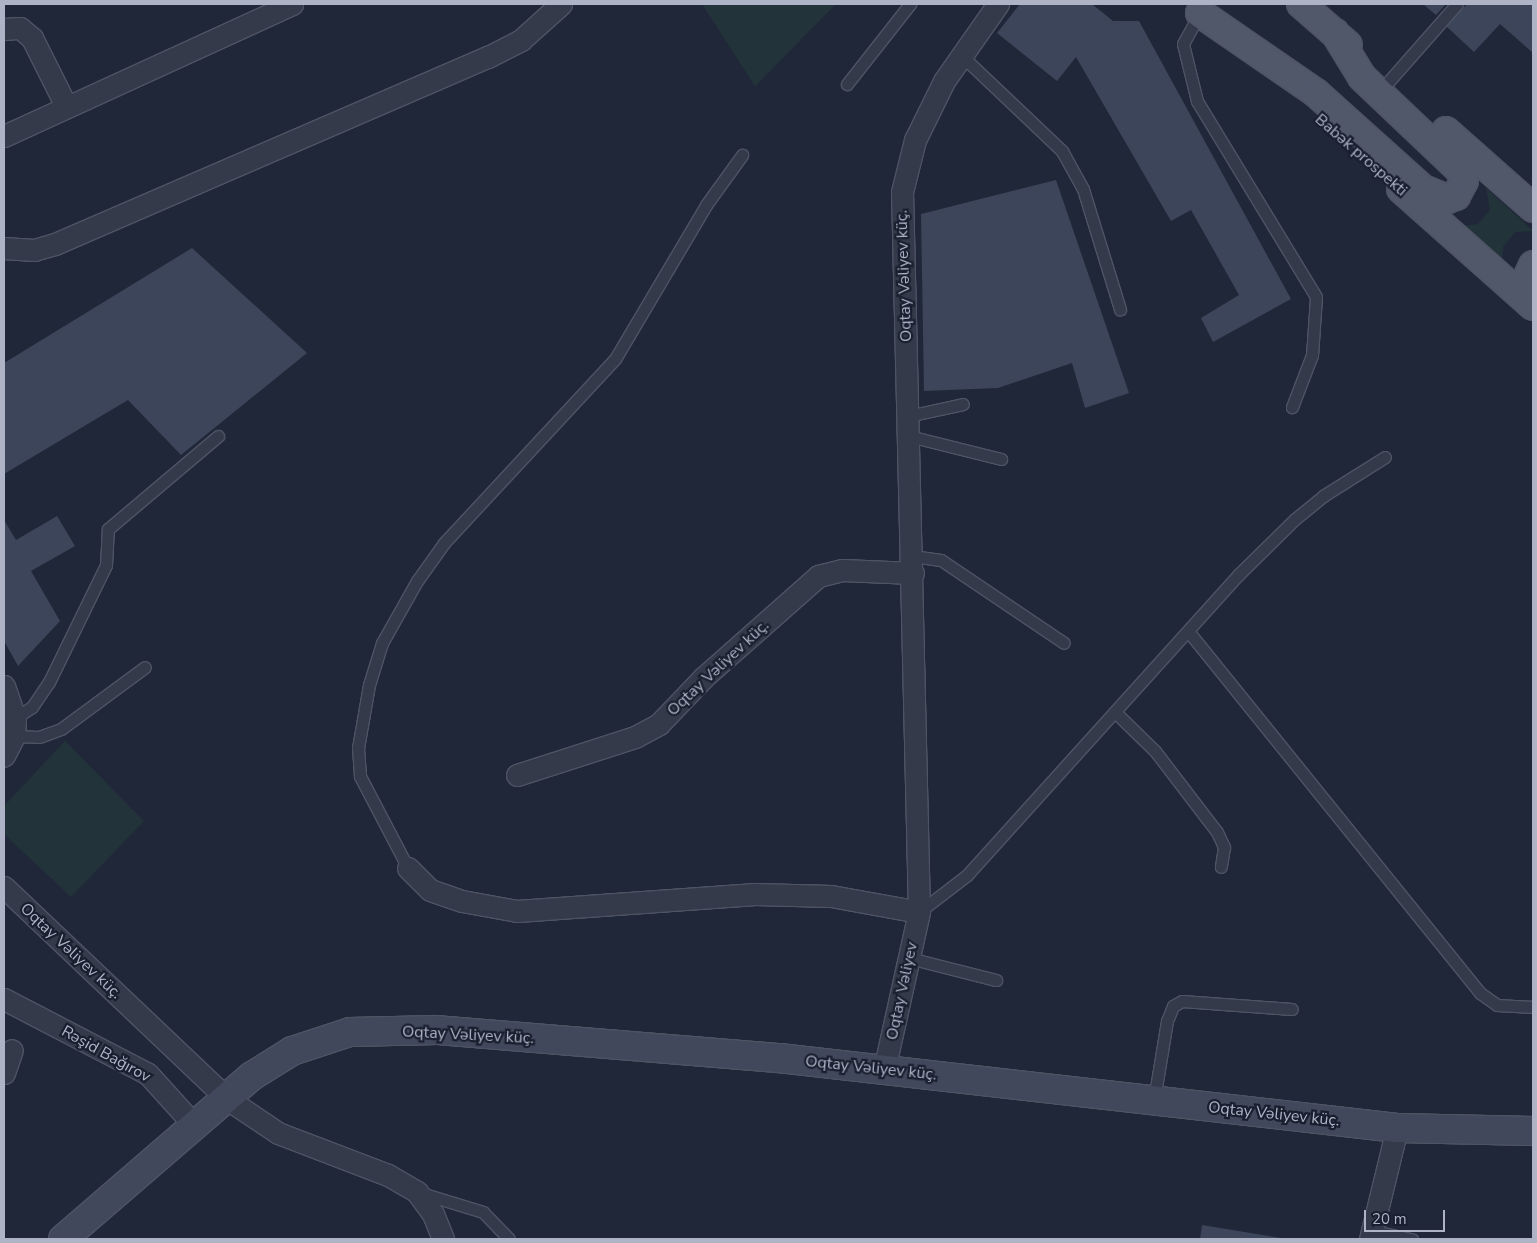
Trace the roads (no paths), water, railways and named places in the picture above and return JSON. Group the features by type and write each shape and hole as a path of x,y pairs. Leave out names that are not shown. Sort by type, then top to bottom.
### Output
{"main road":[{"path":"1301,4 1533,208"},
{"path":"1195,8 1316,93 1423,188 1448,199 1456,196 1464,182 1462,172 1362,77 1334,33"},
{"name":"Babək prospekti","path":"1195,8 1533,306"},
{"path":"1533,265 1529,274 1533,284"}],"street":[{"path":"4,136 264,10 292,4"},
{"path":"4,248 34,250 55,244 488,58 521,40 561,4"},
{"name":"Oqtay Vəliyev küç.","path":"919,912 913,564 902,192 915,140 944,82 998,4"},
{"path":"4,29 20,28 32,38 66,106"},
{"name":"Oqtay Vəliyev küç.","path":"517,776 635,736 659,724 704,677 818,576 842,570 913,564"},
{"path":"4,686 14,727 4,756"},
{"path":"408,868 430,890 462,901 517,911 755,894 831,896 919,912"},
{"name":"Oqtay Vəliyev küç.","path":"4,887 226,1098 278,1132 388,1175 417,1192 433,1214 443,1239"},
{"name":"Oqtay Vəliyev","path":"884,1070 919,912"},
{"name":"Rəşid Bağırov","path":"4,999 148,1074 195,1126"},
{"name":"Oqtay Vəliyev küç.","path":"63,1239 226,1098 292,1051 350,1032 437,1030 884,1070 1397,1128 1533,1131"},
{"path":"4,1072 12,1050"},
{"path":"1371,1235 1397,1128"}],"lane":[{"path":"847,84 910,4"},
{"path":"1388,81 1457,4"},
{"path":"1195,8 1183,44 1197,102 1316,297 1312,355 1292,407"},
{"path":"962,56 1062,150 1083,189 1120,309"},
{"path":"408,868 360,776 358,748 369,685 382,643 417,581 444,543 615,359 706,205 742,155"},
{"path":"909,426 963,404"},
{"path":"909,426 1001,459"},
{"path":"145,667 61,729 39,737 14,727 32,707 49,682 106,565 108,529 218,436"},
{"path":"919,912 968,875 1188,631 1295,519 1323,496 1385,457"},
{"path":"913,564 941,560 1064,643"},
{"path":"1188,631 1480,993 1497,1005 1533,1007"},
{"path":"1115,712 1155,751 1217,832 1224,847 1221,867"},
{"path":"909,958 996,980"},
{"path":"1154,1100 1167,1021 1173,1006 1182,1001 1292,1009"},
{"path":"417,1192 483,1212 509,1239"},
{"path":"1371,1235 1412,1239"}]}
